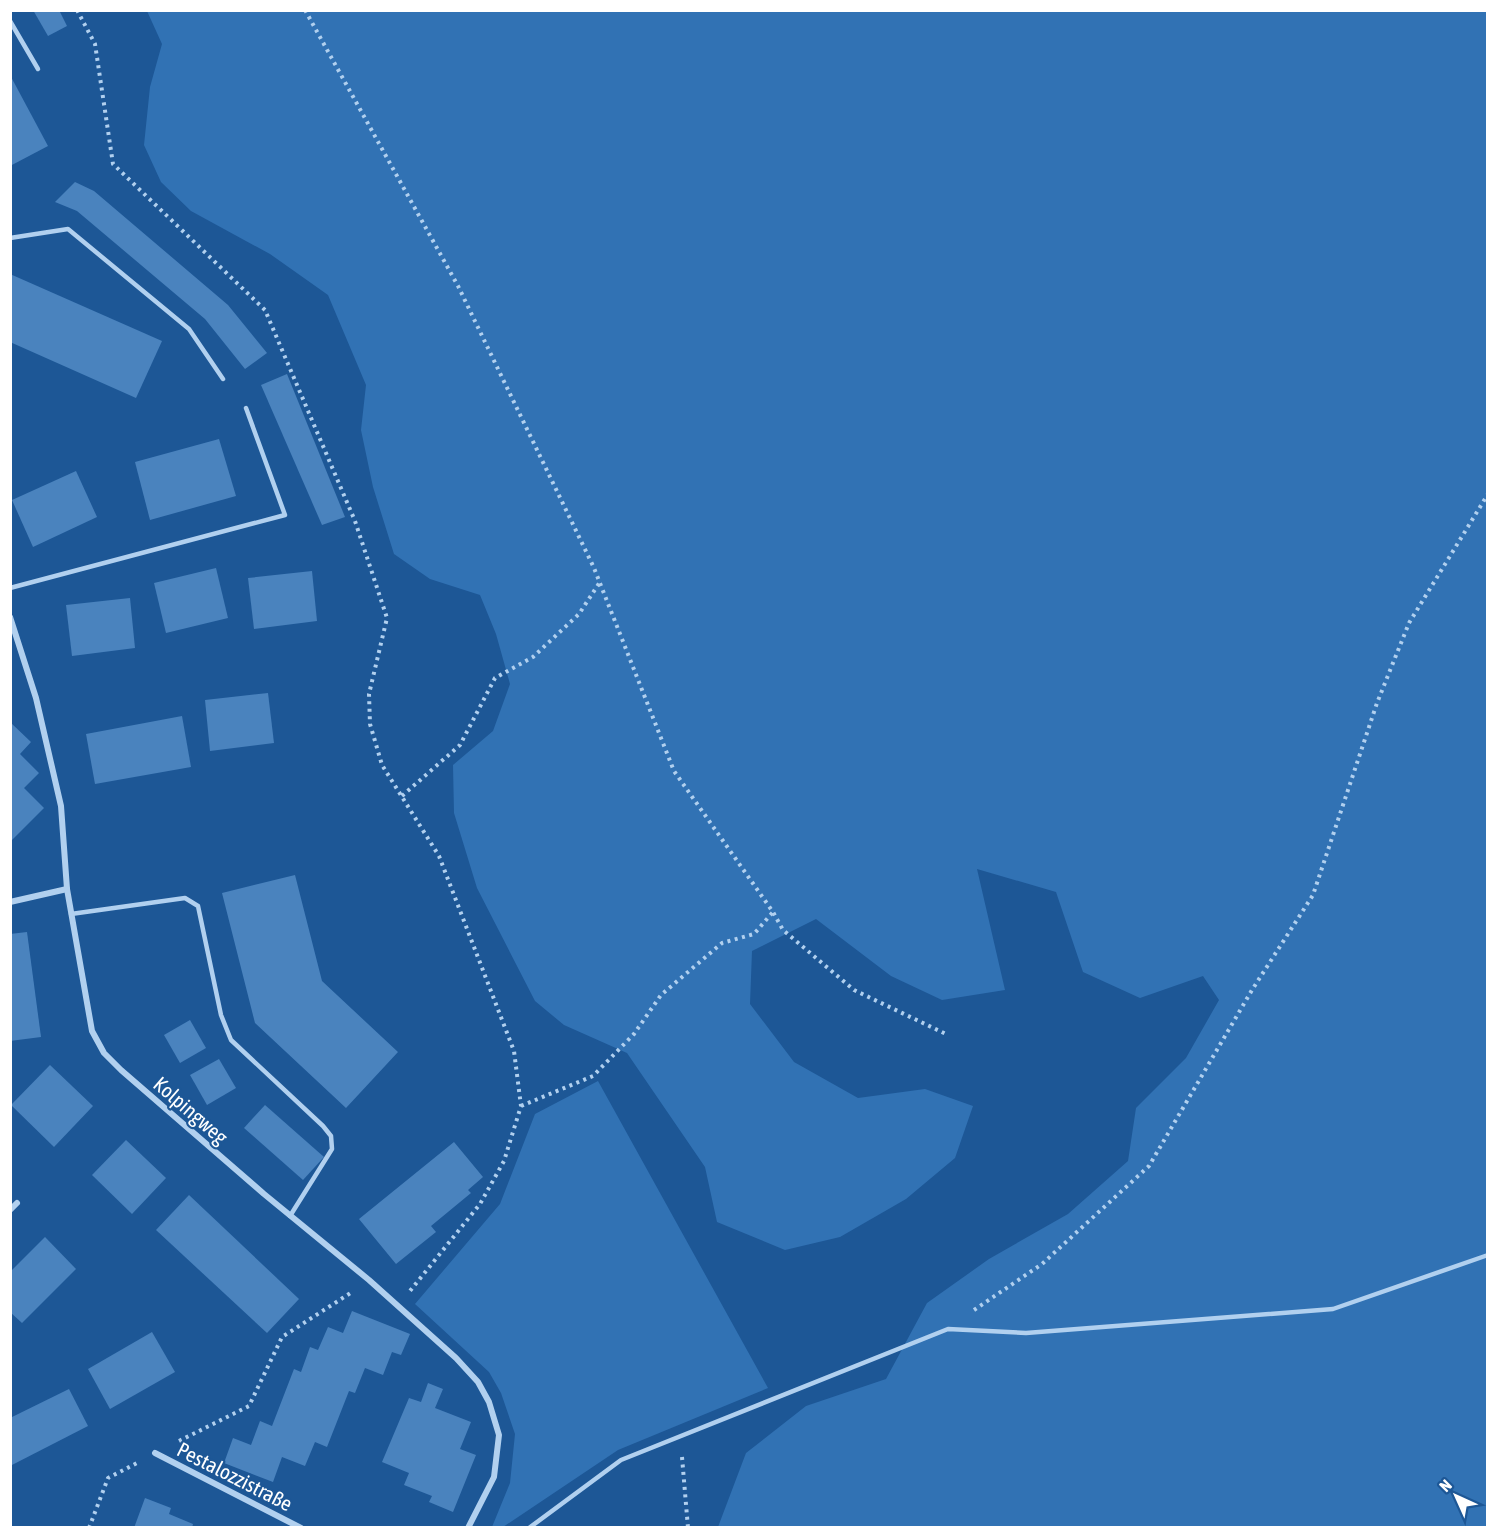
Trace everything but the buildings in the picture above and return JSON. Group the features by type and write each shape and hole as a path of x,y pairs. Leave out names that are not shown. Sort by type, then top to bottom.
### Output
{"street":[{"name":"Kolpingweg","path":"10,616 36,698 61,806 67,889 92,1031 104,1053 290,1216 369,1280 478,1382 489,1402 500,1435 494,1477 468,1527"},
{"path":"10,902 67,889"},
{"path":"10,1210 17,1203"},
{"name":"Pestalozzistraße","path":"155,1453 301,1527"}],"lane":[{"path":"10,21 38,69"},
{"path":"10,238 68,229 189,329 223,379"},
{"path":"10,588 285,515 246,408"},
{"path":"71,914 185,898 198,906 221,1016 231,1040 323,1126 333,1143 332,1149 290,1216"},
{"path":"529,1527 621,1460 948,1329 1026,1333 1333,1308 1488,1255"}],"path":[{"path":"77,10 95,44 113,164 265,310 355,521 387,618 369,694 370,724 382,765 440,856 514,1051 521,1106 504,1161 480,1204 398,1306"},
{"path":"305,10 458,286 600,582 674,771 773,912 783,930 854,990 948,1035"},
{"path":"948,1329 1042,1264 1149,1166 1252,990 1313,895 1377,703 1409,623 1488,494"},
{"path":"402,796 460,745 495,678 533,657 579,614 600,582"},
{"path":"521,1106 594,1076 634,1035 661,995 722,944 754,933 773,912"},
{"path":"89,1527 108,1478 249,1406 282,1337 369,1280"},
{"path":"679,1436 688,1527"}],"shaded area":[{"path":"147,11 1487,11 1487,1527 718,1527 746,1453 806,1406 886,1379 927,1303 989,1259 1068,1214 1128,1161 1136,1108 1186,1058 1219,1000 1203,976 1140,998 1083,972 1056,892 977,869 1005,990 942,1000 891,976 816,919 752,951 750,1004 794,1062 858,1098 925,1089 973,1106 955,1158 906,1199 840,1237 785,1250 717,1222 705,1167 627,1053 564,1025 535,1001 477,888 454,813 453,765 493,731 510,684 496,634 480,595 430,579 394,554 373,487 361,430 366,385 328,295 270,254 191,211 161,182 144,145 150,87 162,44"},
{"path":"598,1081 768,1388 618,1450 503,1527 492,1527 510,1483 515,1434 501,1393 489,1372 415,1304 500,1204 535,1114"}]}
